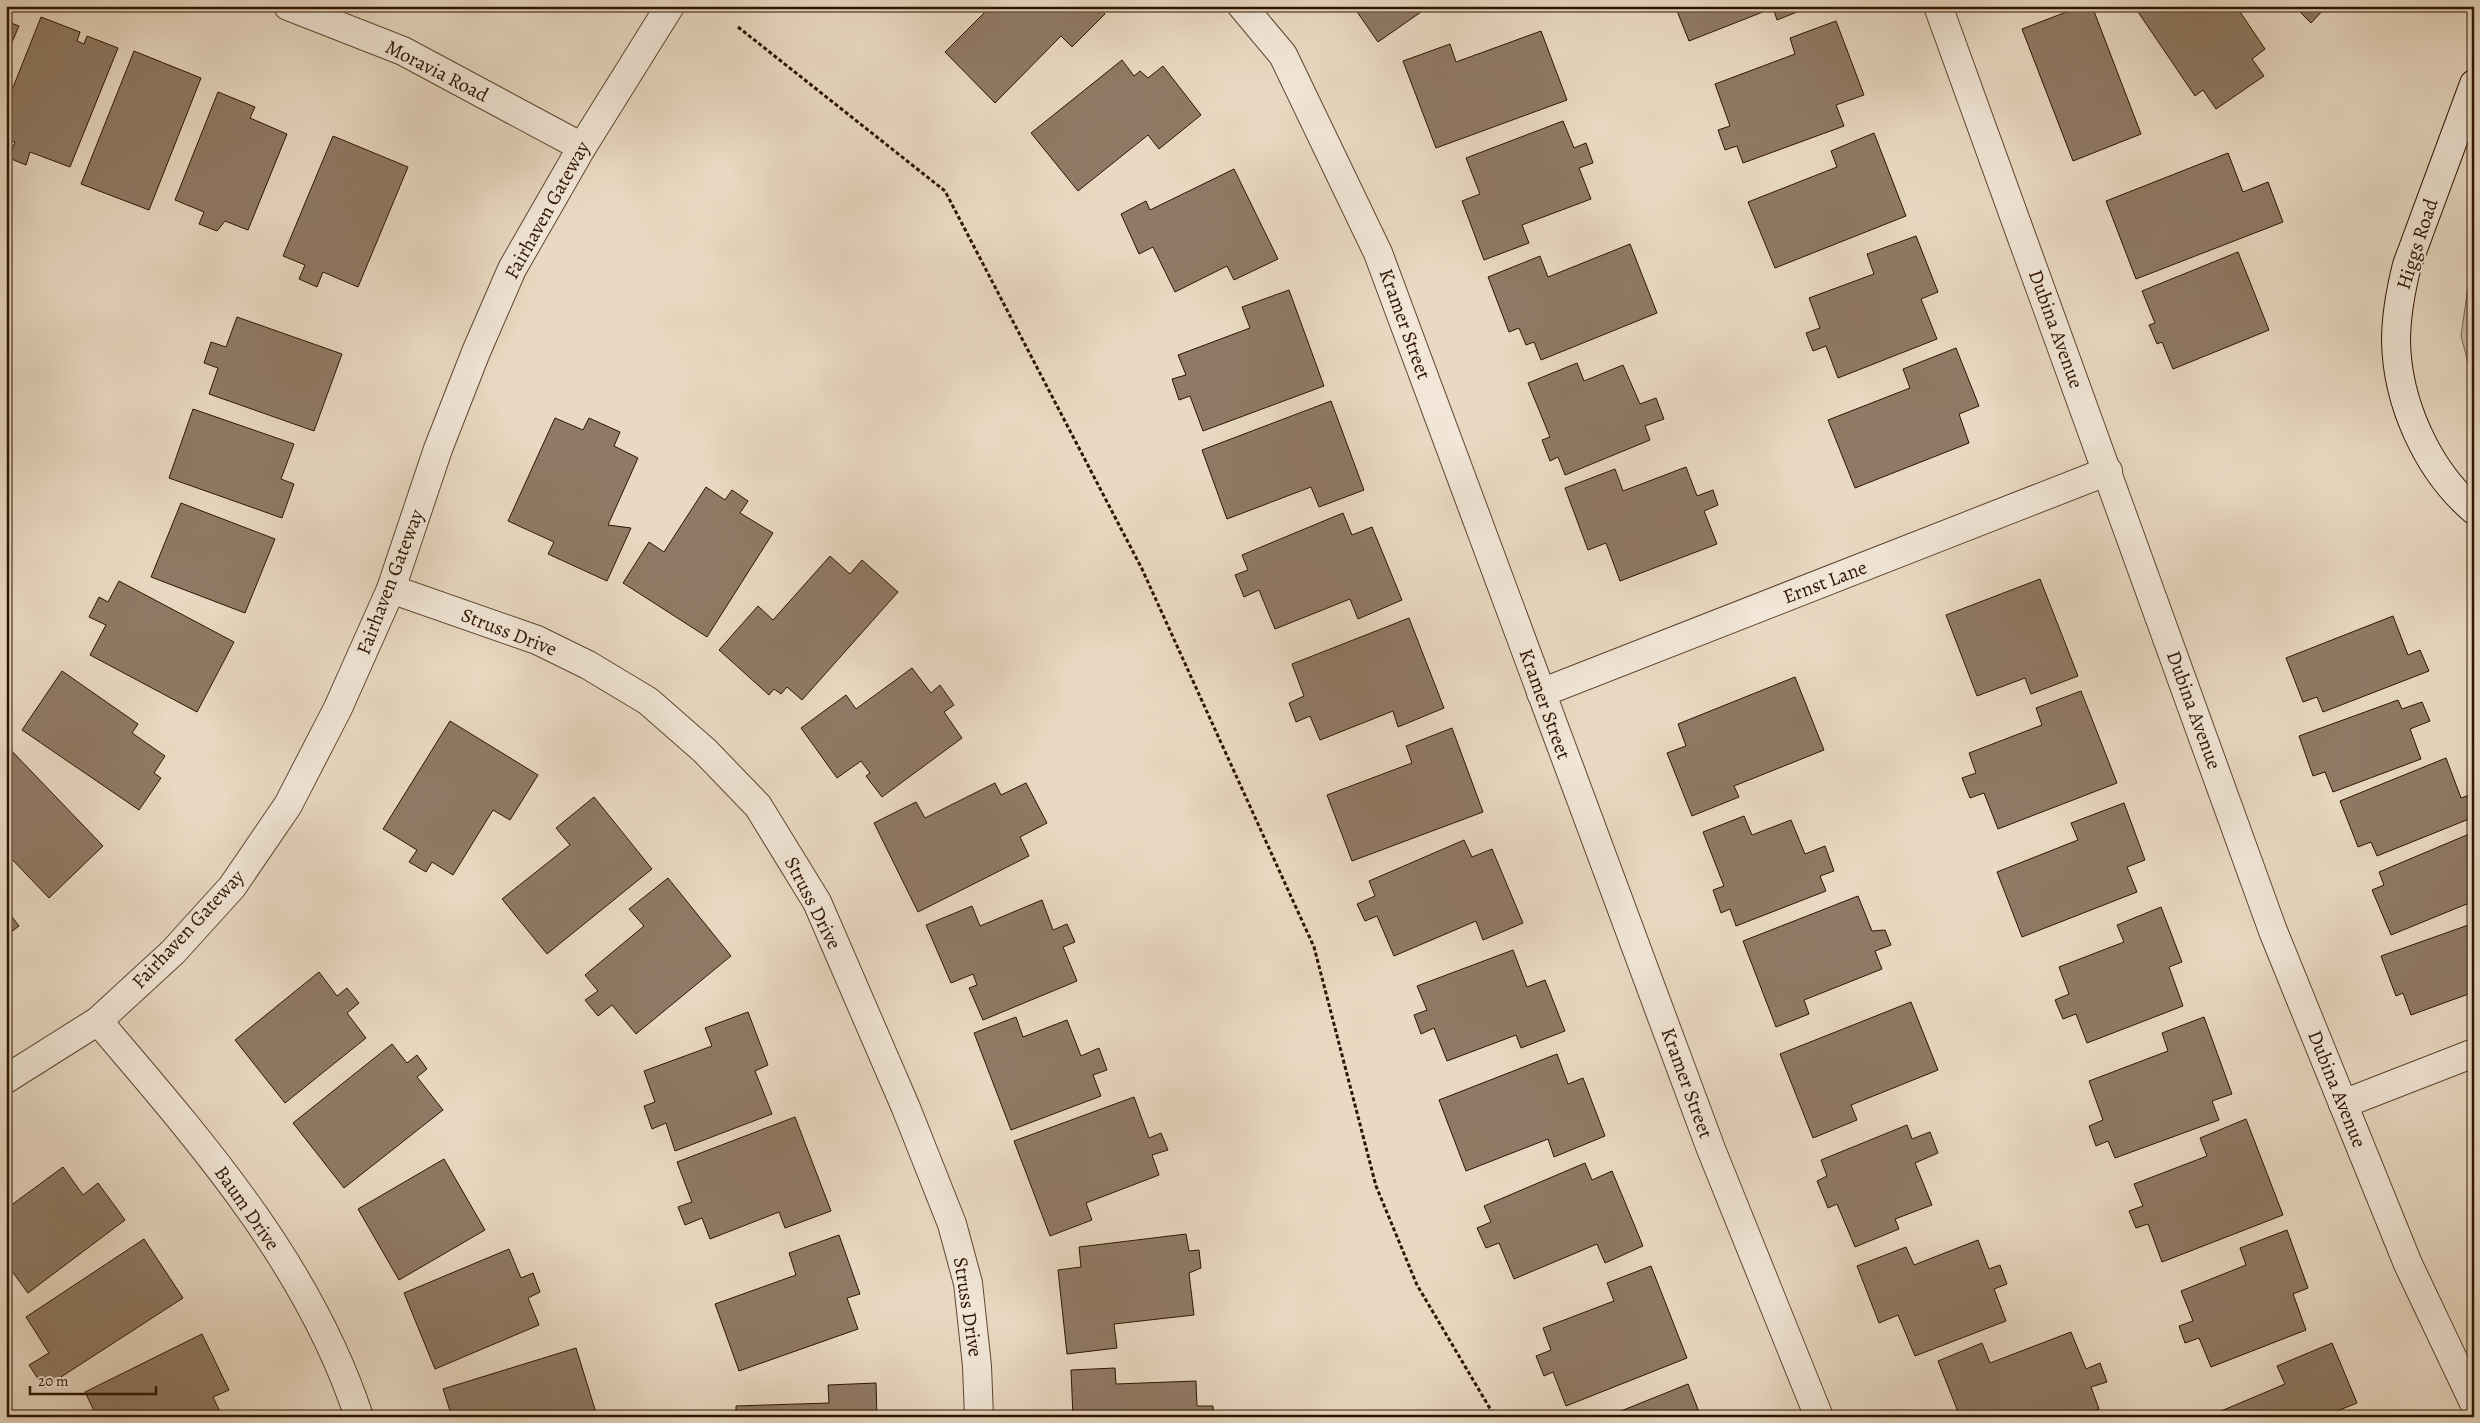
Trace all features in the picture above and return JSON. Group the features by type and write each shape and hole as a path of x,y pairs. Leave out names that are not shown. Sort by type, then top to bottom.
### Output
{"street":[{"name":"Moravia Road","path":"288,6 404,51 582,147"},
{"name":"Fairhaven Gateway","path":"6,1079 98,1021 172,952 232,888 288,805 338,708 391,589 438,449 476,352 512,269 582,147 670,6"},
{"name":"Kramer Street","path":"1242,6 1283,55 1378,253 1711,1149 1819,1417"},
{"name":"Dubina Avenue","path":"1938,6 2273,931 2408,1264 2474,1403"},
{"name":"Higgs Road","path":"2474,84 2406,265 2401,290 2396,340 2398,365 2410,414 2431,460 2462,500 2474,510"},
{"name":"Ernst Lane","path":"1541,693 2108,471"},
{"name":"Struss Drive","path":"391,589 537,640 588,665 648,701 705,751 758,806 817,902 906,1108 952,1224 968,1283 977,1366 979,1417"},
{"name":"Baum Drive","path":"98,1021 212,1157 260,1222 307,1297 348,1383 360,1417"},
{"path":"2343,1104 2474,1053"}],"path":[{"path":"738,27 945,191 1142,569 1314,947 1376,1186 1417,1285 1495,1417"}],"shaded area":[{"path":"2474,270 2474,385 2461,336 2468,287"}],"building":[{"path":"991,6 1098,6 1105,14 1072,47 1061,36 995,103 945,52"},
{"path":"1353,6 1417,6 1421,12 1378,42"},
{"path":"1675,6 1812,6 1777,20 1773,8 1689,41"},
{"path":"2082,6 2092,6 2141,134 2073,161 2022,29"},
{"path":"2139,6 2236,6 2265,49 2252,59 2264,76 2216,109 2203,90 2195,96 2136,9"},
{"path":"2281,6 2291,6 2286,11"},
{"path":"2294,6 2327,6 2311,23"},
{"path":"41,17 80,32 77,41 84,44 87,36 118,48 70,167 30,152 26,165 9,158 15,142 6,139 6,105"},
{"path":"6,21 19,26 6,56"},
{"path":"1836,21 1864,95 1836,105 1844,126 1743,163 1737,146 1725,150 1718,130 1730,126 1715,84 1795,54 1790,38"},
{"path":"1541,31 1567,100 1436,148 1403,61 1450,44 1456,62"},
{"path":"134,51 201,78 149,210 81,184"},
{"path":"1122,60 1134,76 1140,71 1148,78 1163,66 1201,115 1159,149 1148,135 1078,191 1031,133"},
{"path":"218,92 255,107 250,118 287,134 248,230 225,221 217,231 199,224 204,212 175,200"},
{"path":"1563,121 1574,148 1586,143 1593,163 1579,168 1591,199 1522,225 1529,243 1484,260 1462,201 1480,194 1466,158"},
{"path":"1874,133 1906,216 1775,268 1748,202 1837,167 1831,151"},
{"path":"333,136 408,167 358,287 323,272 317,287 299,279 305,265 283,256"},
{"path":"2228,153 2243,192 2268,182 2283,222 2136,279 2106,201"},
{"path":"1234,169 1278,259 1234,280 1227,266 1175,292 1153,247 1139,254 1121,214 1146,201 1150,210"},
{"path":"1916,236 1938,292 1921,299 1937,339 1838,378 1826,346 1813,351 1806,333 1820,328 1809,298 1874,274 1867,254"},
{"path":"1630,244 1657,313 1541,360 1534,342 1526,345 1519,328 1509,332 1488,277 1540,256 1548,277"},
{"path":"2238,252 2269,330 2173,369 2162,342 2157,344 2149,325 2155,323 2142,291"},
{"path":"1289,290 1324,386 1203,431 1190,396 1179,400 1172,379 1186,375 1178,355 1250,328 1242,307"},
{"path":"237,317 342,354 314,431 209,394 218,368 204,363 211,342 226,347"},
{"path":"1956,348 1979,406 1959,414 1969,443 1855,488 1828,420 1910,388 1903,369"},
{"path":"1577,363 1584,381 1623,365 1640,404 1656,398 1664,419 1645,426 1650,440 1565,475 1558,457 1550,461 1542,440 1550,437 1528,383"},
{"path":"1331,401 1364,490 1319,507 1311,487 1227,519 1202,450"},
{"path":"193,409 294,444 281,479 294,484 282,518 169,478"},
{"path":"555,418 583,430 589,418 620,432 614,446 638,458 608,525 631,528 607,581 548,554 554,542 508,521"},
{"path":"1686,467 1697,496 1713,490 1718,505 1704,511 1717,544 1620,581 1606,543 1588,550 1565,488 1615,469 1623,491"},
{"path":"706,487 725,500 732,490 748,501 740,513 773,533 707,637 623,583 649,542 664,552"},
{"path":"181,503 275,539 245,613 151,577"},
{"path":"1343,513 1352,535 1372,527 1402,600 1358,619 1350,599 1275,629 1259,590 1244,597 1235,575 1248,570 1242,555"},
{"path":"830,556 850,574 862,560 898,592 802,700 787,687 781,694 774,689 769,695 719,650 758,606 773,620"},
{"path":"2040,579 2078,676 2031,694 2025,678 1977,696 1946,615"},
{"path":"119,581 234,642 197,712 90,655 106,625 89,617 99,597 108,602"},
{"path":"2393,616 2408,655 2420,650 2429,671 2323,712 2317,697 2303,702 2286,658"},
{"path":"1409,618 1444,708 1398,727 1393,711 1320,740 1310,716 1296,722 1289,703 1304,696 1292,664"},
{"path":"912,668 931,693 940,685 954,705 944,712 962,738 882,797 866,776 870,773 861,761 837,778 801,728 846,695 856,709"},
{"path":"62,671 138,724 132,733 165,756 154,773 161,778 139,810 22,730"},
{"path":"1795,677 1824,750 1734,786 1739,797 1692,816 1667,753 1686,746 1678,724"},
{"path":"2081,691 2117,783 1998,829 1984,793 1970,798 1962,778 1976,773 1969,753 2042,725 2036,708"},
{"path":"2398,700 2402,709 2422,702 2430,721 2410,729 2421,759 2333,792 2325,772 2313,776 2299,736"},
{"path":"450,721 538,775 510,820 493,810 453,875 432,862 426,872 409,862 417,850 383,829"},
{"path":"1452,728 1483,812 1352,861 1327,795 1412,763 1406,746"},
{"path":"8,747 103,846 49,898 6,853 6,748"},
{"path":"2446,758 2461,798 2472,794 2474,817 2377,856 2371,842 2358,847 2340,801"},
{"path":"995,783 1001,795 1026,783 1047,823 1020,837 1029,856 918,912 874,823 916,802 925,818"},
{"path":"594,797 652,869 547,954 502,899 570,845 556,828"},
{"path":"2124,803 2145,860 2127,867 2137,892 2022,937 1997,872 2078,840 2071,823"},
{"path":"1744,816 1752,835 1791,820 1805,854 1825,846 1834,871 1820,876 1826,891 1736,926 1730,909 1721,913 1713,890 1724,886 1703,832"},
{"path":"2474,832 2474,901 2391,935 2372,890 2384,885 2379,872"},
{"path":"1464,840 1472,857 1492,849 1523,923 1483,940 1476,921 1394,956 1377,916 1365,921 1357,904 1375,896 1369,881"},
{"path":"668,878 731,956 636,1034 612,1005 598,1016 585,1000 598,991 585,975 644,926 629,909"},
{"path":"1858,896 1872,931 1885,930 1891,945 1875,951 1882,969 1804,1000 1809,1014 1776,1027 1743,941"},
{"path":"1042,900 1053,930 1067,924 1075,942 1063,947 1077,981 983,1020 969,988 977,985 973,974 951,983 926,925 972,906 980,926"},
{"path":"2161,907 2182,962 2169,967 2183,1006 2087,1043 2076,1014 2063,1019 2055,1000 2069,994 2059,967 2124,942 2117,925"},
{"path":"6,909 19,926 6,936"},
{"path":"2474,923 2474,992 2411,1015 2403,993 2396,996 2381,956"},
{"path":"1513,950 1527,987 1545,980 1565,1031 1521,1048 1516,1035 1447,1061 1434,1028 1421,1034 1414,1015 1427,1010 1417,986"},
{"path":"319,972 337,996 347,988 359,1003 347,1013 366,1038 285,1103 235,1040"},
{"path":"1911,1002 1938,1070 1851,1105 1857,1120 1813,1138 1780,1054"},
{"path":"748,1012 768,1065 755,1071 772,1114 675,1151 666,1123 652,1129 644,1106 655,1102 644,1071 712,1046 705,1028"},
{"path":"1016,1017 1023,1037 1067,1020 1081,1056 1099,1048 1107,1070 1093,1075 1101,1096 1011,1130 974,1033"},
{"path":"2204,1017 2232,1094 2212,1101 2219,1120 2115,1158 2108,1141 2096,1146 2089,1126 2103,1120 2089,1081 2168,1051 2162,1033"},
{"path":"392,1044 407,1063 417,1055 427,1069 417,1077 443,1110 344,1188 293,1123"},
{"path":"1557,1054 1568,1084 1583,1078 1605,1136 1554,1157 1548,1139 1466,1171 1439,1100"},
{"path":"1134,1097 1149,1138 1161,1133 1168,1150 1152,1155 1159,1175 1086,1203 1092,1220 1050,1236 1014,1141"},
{"path":"795,1117 831,1211 785,1228 779,1212 710,1239 702,1218 685,1225 678,1207 692,1202 677,1162"},
{"path":"2246,1119 2283,1215 2162,1262 2148,1224 2136,1228 2129,1211 2143,1206 2134,1184 2207,1156 2200,1138"},
{"path":"1907,1125 1912,1139 1930,1132 1938,1153 1915,1163 1932,1205 1895,1219 1899,1229 1855,1247 1837,1204 1828,1208 1817,1181 1827,1176 1821,1160"},
{"path":"444,1159 485,1230 399,1280 358,1209"},
{"path":"1585,1163 1592,1180 1612,1171 1643,1246 1605,1263 1597,1244 1514,1279 1499,1243 1486,1248 1477,1228 1491,1222 1484,1206"},
{"path":"63,1167 83,1195 98,1183 125,1220 28,1293 6,1263 6,1209"},
{"path":"2287,1230 2308,1288 2293,1294 2306,1330 2211,1367 2199,1338 2185,1343 2179,1326 2193,1321 2181,1291 2246,1265 2240,1248"},
{"path":"1186,1234 1189,1251 1199,1250 1201,1268 1189,1273 1194,1315 1114,1324 1117,1348 1067,1354 1058,1270 1081,1267 1079,1247"},
{"path":"839,1235 860,1294 847,1298 858,1329 739,1371 715,1304 796,1275 789,1253"},
{"path":"144,1239 183,1298 44,1388 29,1365 49,1353 26,1317"},
{"path":"1978,1240 1989,1269 2000,1265 2007,1284 1994,1289 2006,1321 1915,1356 1898,1315 1879,1323 1857,1266 1906,1247 1914,1265"},
{"path":"509,1249 521,1278 533,1273 540,1292 528,1298 539,1325 435,1369 404,1293"},
{"path":"1651,1266 1687,1358 1566,1406 1553,1372 1544,1376 1536,1356 1551,1350 1543,1328 1614,1301 1607,1283"},
{"path":"2071,1332 2086,1369 2100,1363 2107,1382 2091,1387 2099,1409 2080,1417 1960,1417 1938,1361 1982,1343 1990,1363"},
{"path":"202,1334 229,1390 213,1397 222,1416 97,1417 85,1392"},
{"path":"2332,1343 2357,1403 2337,1411 2339,1417 2207,1417 2285,1384 2277,1366"},
{"path":"576,1348 597,1416 452,1417 443,1389"},
{"path":"1115,1368 1116,1384 1196,1381 1197,1406 1213,1406 1214,1417 1073,1417 1071,1370"},
{"path":"876,1383 877,1417 736,1417 736,1406 829,1403 828,1385"},
{"path":"1688,1384 1701,1417 1606,1417"}]}
